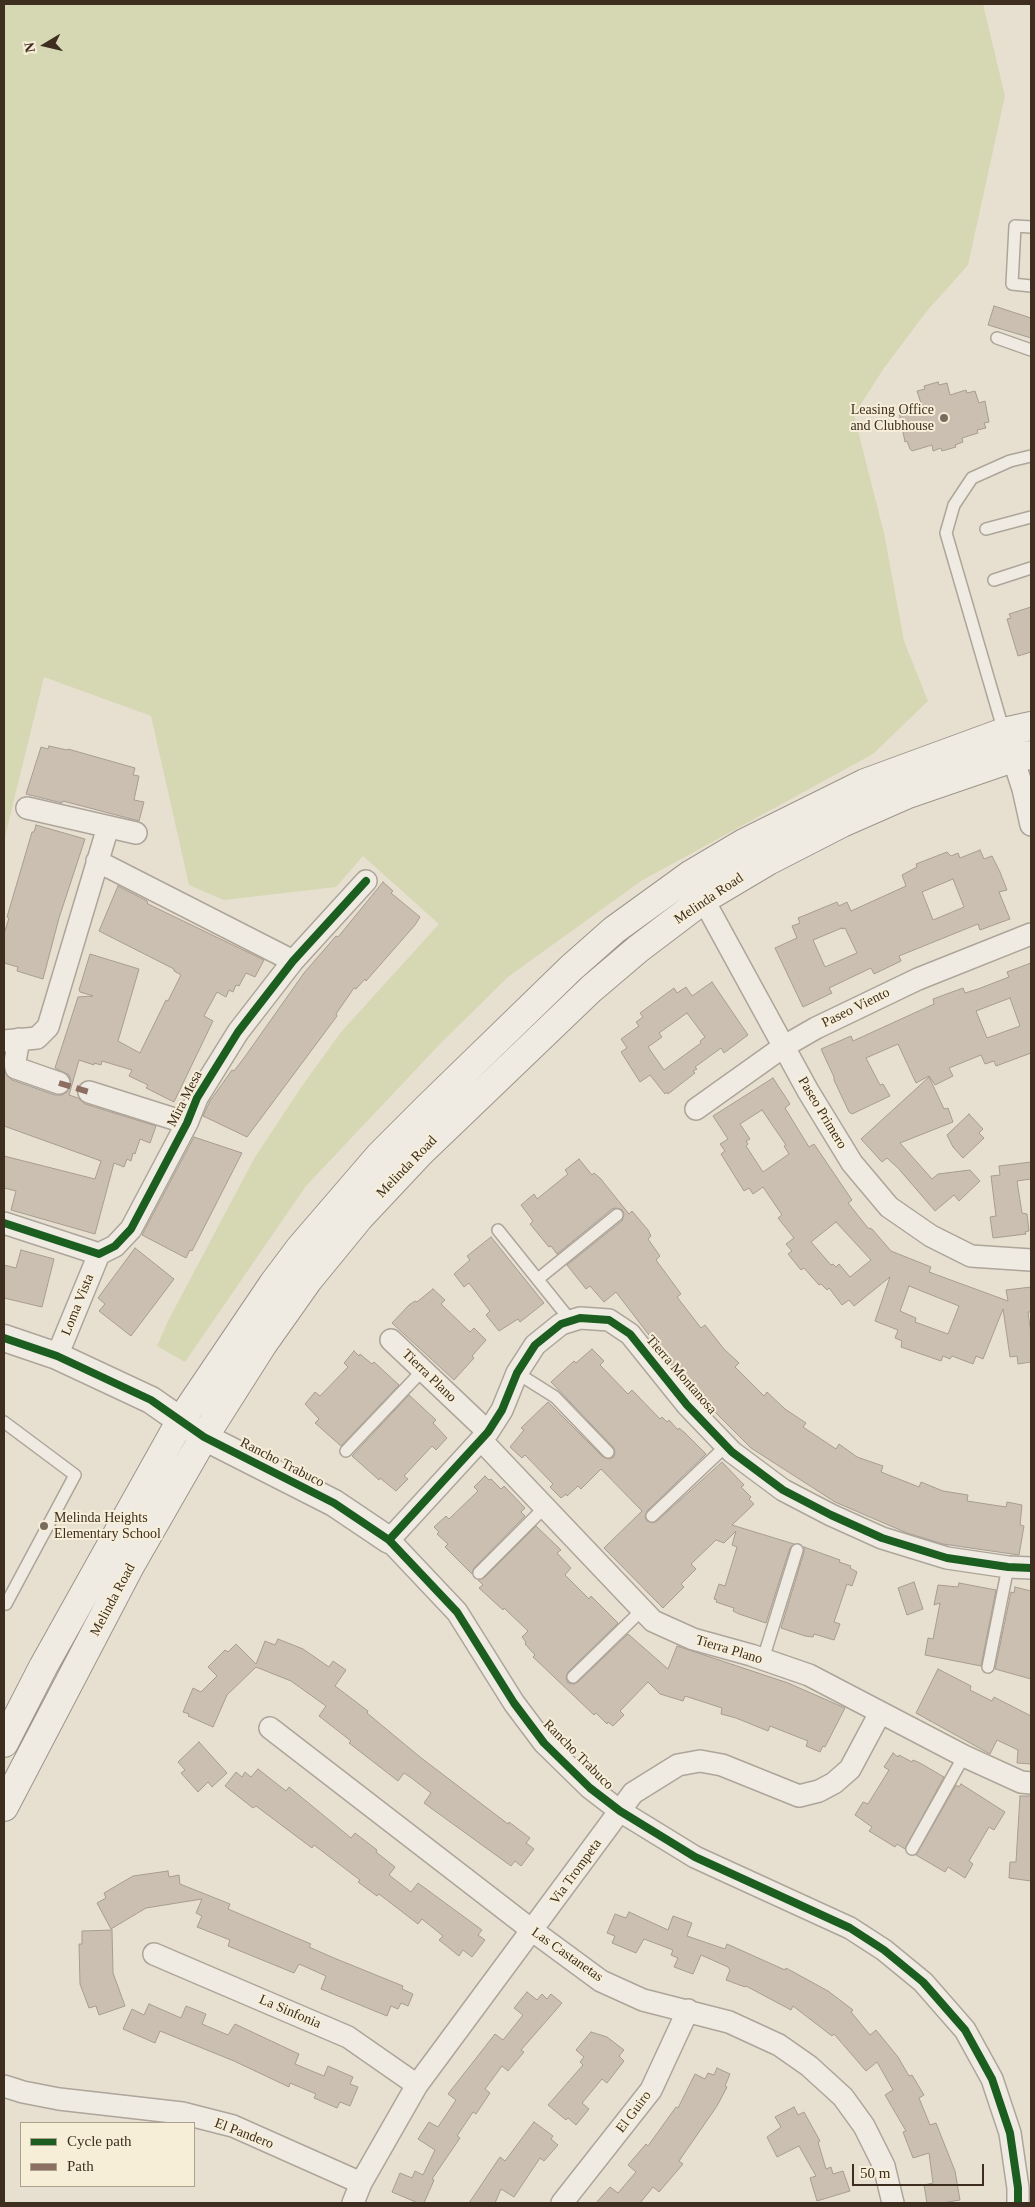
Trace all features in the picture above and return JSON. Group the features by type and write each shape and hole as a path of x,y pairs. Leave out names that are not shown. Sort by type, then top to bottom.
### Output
{"main road":[{"name":"Melinda Road","path":"4,1744 43,1668 181,1420 278,1277 336,1203 380,1154 570,968 614,930 690,875 744,843 865,783 1004,732 1031,726"},
{"name":"Melinda Road","path":"4,1808 130,1566 204,1437 286,1311 359,1218 420,1153 591,989 638,949 704,899 768,861 842,823 908,794 1022,756"}],"street":[{"path":"1004,732 1022,756 1023,789 1031,825"},
{"path":"27,808 136,834"},
{"path":"59,1082 16,1068 11,1040 37,1038 48,1027 108,827"},
{"path":"97,861 293,961"},
{"name":"Paseo Primero","path":"690,875 783,1048 852,1163 889,1207 931,1236 971,1256 1031,1260"},
{"name":"Mira Mesa","path":"99,1254 115,1246 131,1229 187,1123 198,1098 233,1040 293,961 366,881"},
{"name":"Paseo Viento","path":"696,1109 783,1048 816,1028 918,978 1031,934"},
{"name":"Mira Mesa","path":"89,1092 187,1123"},
{"path":"4,1223 99,1254"},
{"name":"Loma Vista","path":"57,1356 99,1254"},
{"name":"Tierra Montanosa","path":"389,1540 485,1436 502,1410 517,1373 535,1345 561,1324 580,1318 609,1320 630,1334 687,1404 727,1445 783,1490 831,1515 882,1538 947,1558 1008,1567 1031,1568"},
{"name":"Rancho Trabuco","path":"4,1338 57,1356 151,1400 204,1437 334,1504 389,1540 457,1612 514,1703 544,1743 590,1788 620,1811 694,1857 850,1928 884,1950 923,1982 965,2030 992,2079 1010,2133 1018,2188 1018,2203"},
{"name":"Tierra Plano","path":"391,1340 423,1370 485,1436 545,1507 653,1621 693,1639 763,1659 809,1675 964,1756 1021,1782 1031,1783"},
{"name":"Via Trompeta","path":"353,2203 361,2183 417,2085 452,2036 533,1931 633,1793 659,1775 678,1765 700,1761 722,1766 799,1796 818,1791 834,1783 850,1769 880,1713"},
{"name":"Las Castanetas","path":"270,1728 533,1931 601,1981 643,2000 729,2022 779,2044 809,2066 843,2097 864,2126 884,2166 893,2203"},
{"name":"La Sinfonia","path":"154,1954 348,2037 417,2085"},
{"name":"El Guiro","path":"562,2203 651,2090 688,2010"},
{"name":"El Pandero","path":"4,2086 59,2099 182,2113 232,2126 361,2183"}],"lane":[{"path":"1031,227 1015,226 1012,284 1031,286"},
{"path":"997,338 1031,350"},
{"path":"1004,732 946,533 954,504 972,478 1010,461 1031,456"},
{"path":"986,530 1031,517"},
{"path":"994,580 1031,568"},
{"path":"538,1279 617,1215"},
{"path":"498,1230 571,1321"},
{"path":"346,1451 423,1370"},
{"path":"517,1373 555,1396 608,1452"},
{"path":"4,1422 75,1475 6,1604 4,1604"},
{"path":"652,1516 727,1445"},
{"path":"478,1574 545,1507"},
{"path":"763,1659 797,1550"},
{"path":"988,1667 1008,1567"},
{"path":"573,1677 642,1610"},
{"path":"912,1849 964,1756"}],"green space":[{"path":"4,4 983,4 1005,96 968,265 927,311 884,368 854,415 884,533 904,641 928,701 873,754 641,881 508,977 440,1044 306,1186 185,1362 157,1346 168,1321 255,1157 302,1086 341,1032 439,924 363,856 336,887 224,900 189,885 151,716 44,677 4,841"}],"building":[{"path":"994,306 1031,318 1031,338 988,325"},
{"name":"Leasing Office and Clubhouse","path":"938,382 939,385 947,383 950,395 966,390 967,393 975,391 979,403 985,401 989,422 984,423 986,428 977,430 978,433 962,438 963,442 955,445 956,447 942,451 941,448 933,451 932,445 912,451 907,441 905,442 899,412 922,406 917,391 925,389 924,386"},
{"path":"1031,607 1031,652 1018,656 1007,619 1011,618 1009,614"},
{"path":"49,746 68,749 135,768 133,775 139,776 134,800 144,802 139,821 63,801 62,803 26,794 41,747 48,749"},
{"path":"36,825 85,839 59,918 43,979 17,971 18,967 4,963 4,934 9,918 7,917 32,832 34,832"},
{"path":"980,850 984,859 992,856 1007,890 999,892 1010,919 980,930 978,924 899,956 901,961 874,974 871,968 829,988 832,993 803,1007 775,948 797,938 792,926 800,923 798,918 837,902 839,906 847,902 851,911 906,886 902,875 917,867 916,864 947,852 951,856 958,853 960,858","holes":["953,879 964,907 933,920 922,892","845,928 857,953 825,967 813,940"]},
{"path":"383,882 393,891 391,893 420,917 415,925 366,981 365,979 356,989 354,988 336,1014 337,1016 247,1137 203,1116 210,1101 232,1070 234,1071 244,1058 304,973 336,936 338,937"},
{"path":"118,886 147,901 148,904 264,960 255,977 246,973 239,986 236,985 233,992 229,990 226,997 217,992 204,1016 213,1021 174,1102 146,1088 148,1085 129,1076 132,1070 102,1061 101,1065 94,1063 94,1065 79,1060 69,1095 78,1098 85,1104 156,1126 150,1143 140,1139 131,1161 127,1159 124,1167 114,1163 95,1234 11,1210 16,1191 4,1188 4,1156 95,1179 101,1161 4,1126 4,1072 12,1080 55,1095 62,1095 67,1092 71,1081 69,1075 55,1068 78,997 93,996 79,990 90,954 139,969 118,1041 140,1053 166,1000 168,1001 181,975 174,971 174,969 99,931"},
{"path":"1031,963 1031,1053 996,1066 994,1061 985,1064 981,1055 949,1068 953,1076 935,1085 929,1076 916,1083 898,1044 866,1058 880,1085 883,1084 890,1096 852,1114 849,1112 821,1049 851,1036 853,1041 934,1004 933,999 963,988 965,993 1009,977 1007,972","holes":["1010,998 1020,1026 987,1038 976,1011"]},
{"path":"712,982 748,1035 724,1053 721,1048 695,1067 697,1069 693,1071 695,1073 668,1094 667,1092 665,1094 650,1075 640,1082 621,1052 627,1048 621,1039 639,1026 636,1022 643,1017 640,1013 674,988 677,993 686,987 692,996","holes":["687,1013 705,1037 700,1041 701,1043 664,1070 648,1047 662,1037 659,1033"]},
{"path":"929,1077 944,1109 948,1108 953,1122 900,1143 932,1179 938,1174 970,1170 980,1181 959,1201 954,1195 935,1211 898,1168 887,1158 882,1162 861,1139"},
{"path":"773,1078 790,1104 785,1108 809,1147 814,1144 852,1200 848,1203 868,1228 872,1229 891,1251 931,1267 929,1272 1008,1301 1006,1290 1031,1287 1031,1312 1028,1312 1031,1334 1031,1362 1018,1364 1017,1356 1010,1357 1003,1309 983,1359 976,1356 973,1364 952,1356 950,1359 943,1356 941,1361 901,1347 902,1341 895,1338 898,1330 875,1321 890,1277 854,1306 849,1300 842,1305 829,1288 827,1290 821,1284 819,1285 804,1268 801,1270 788,1254 792,1251 786,1244 794,1238 778,1218 782,1215 763,1187 753,1194 749,1188 744,1191 721,1154 725,1151 720,1144 728,1139 713,1116","holes":["762,1110 786,1145 784,1146 789,1154 763,1172 746,1146 748,1144 746,1141 750,1139 740,1124","836,1222 871,1260 850,1277 839,1264 836,1267 833,1264 831,1265 811,1242","909,1286 959,1306 948,1334 915,1322 916,1318 900,1311"]},
{"path":"969,1114 983,1129 979,1133 984,1138 963,1158 953,1147 947,1135"},
{"path":"194,1137 242,1153 192,1251 190,1250 186,1258 142,1235"},
{"path":"579,1159 592,1175 594,1173 600,1178 629,1214 632,1211 648,1230 651,1236 648,1239 660,1256 656,1260 681,1294 677,1297 701,1328 705,1325 724,1349 739,1363 735,1367 764,1396 767,1392 785,1409 806,1423 803,1427 836,1449 839,1444 857,1457 883,1466 881,1472 919,1487 921,1482 943,1491 968,1495 967,1501 1006,1507 1007,1502 1022,1505 1020,1525 1024,1526 1019,1555 943,1544 907,1533 835,1502 751,1448 685,1382 616,1292 604,1302 590,1286 586,1289 567,1265 622,1221 624,1214 622,1210 612,1209 557,1254 530,1224 533,1221 521,1205 534,1194 537,1199 568,1174 565,1170"},
{"path":"1031,1162 1031,1179 1017,1181 1022,1213 1027,1214 1029,1231 1025,1232 1026,1234 993,1238 990,1217 996,1216 991,1176 1000,1175 999,1166"},
{"path":"491,1237 544,1303 520,1322 518,1319 499,1331 486,1315 490,1311 469,1283 464,1287 454,1274 470,1260 467,1256"},
{"path":"135,1248 174,1279 131,1336 99,1311 105,1304 98,1298"},
{"path":"21,1250 54,1259 42,1307 4,1298 4,1265 16,1268"},
{"path":"433,1289 445,1300 441,1304 470,1332 474,1328 486,1340 472,1356 474,1358 454,1380 392,1323 409,1305 415,1301 417,1302"},
{"path":"592,1349 604,1361 600,1365 628,1394 632,1390 660,1419 662,1417 667,1422 669,1420 706,1454 647,1511 645,1517 647,1521 653,1523 657,1521 722,1462 744,1485 741,1487 751,1497 749,1499 754,1504 732,1525 794,1544 790,1548 766,1623 739,1614 733,1611 734,1608 716,1602 717,1600 714,1599 719,1584 725,1586 737,1547 732,1545 736,1531 724,1543 716,1540 691,1564 696,1569 681,1584 684,1587 663,1608 604,1548 642,1511 601,1469 581,1489 578,1486 567,1496 566,1494 561,1498 550,1487 553,1484 525,1455 522,1458 510,1447 524,1430 521,1428 548,1402 603,1457 609,1459 614,1457 615,1451 613,1447 551,1382 574,1361 576,1363"},
{"path":"354,1351 372,1364 374,1362 399,1385 341,1446 315,1423 319,1419 305,1404 315,1392 320,1396 348,1367 344,1363"},
{"path":"409,1395 436,1420 433,1423 447,1438 436,1450 432,1446 404,1476 408,1479 396,1491 380,1478 379,1480 352,1456"},
{"path":"485,1476 501,1489 504,1486 525,1508 521,1512 525,1516 474,1568 472,1574 445,1547 448,1544 437,1534 439,1532 434,1527 446,1516 449,1519 478,1491 474,1487"},
{"path":"536,1526 561,1550 557,1553 571,1568 565,1575 589,1599 591,1596 618,1623 568,1672 566,1678 568,1683 574,1684 578,1682 628,1634 668,1669 677,1646 788,1683 845,1708 825,1747 823,1746 820,1752 806,1746 808,1741 770,1726 768,1731 721,1714 722,1708 685,1696 683,1701 660,1694 648,1682 620,1711 624,1715 613,1726 608,1722 607,1724 596,1713 594,1715 533,1657 535,1655 525,1644 526,1642 522,1637 528,1631 479,1588 483,1585 478,1580 484,1578"},
{"path":"804,1547 840,1560 839,1562 851,1566 850,1568 857,1572 852,1586 847,1584 834,1622 840,1624 834,1640 814,1634 813,1637 805,1636 781,1628"},
{"path":"914,1582 923,1609 907,1615 898,1588"},
{"path":"959,1583 996,1590 981,1666 925,1655 928,1638 933,1639 940,1603 934,1605 938,1585 958,1587"},
{"path":"1015,1587 1031,1591 1031,1679 995,1669 1011,1592 1014,1593"},
{"path":"278,1639 303,1649 329,1667 333,1661 346,1670 335,1686 368,1711 367,1713 420,1757 508,1824 509,1822 530,1838 526,1843 534,1849 521,1866 515,1861 511,1866 424,1803 431,1793 410,1777 404,1773 398,1781 349,1743 351,1741 319,1716 326,1706 291,1681 256,1667 227,1695 213,1727 183,1712 193,1688 201,1692 217,1676 208,1667 225,1650 228,1652 236,1644 256,1664 265,1641 275,1645"},
{"path":"938,1669 971,1686 970,1690 992,1701 994,1697 1031,1716 1031,1764 1017,1763 1018,1750 997,1740 990,1754 916,1713"},
{"path":"199,1742 227,1773 212,1787 208,1782 198,1792 181,1773 185,1770 178,1762"},
{"path":"893,1753 898,1757 899,1755 912,1762 913,1760 920,1763 944,1777 905,1849 897,1844 895,1847 869,1831 872,1827 855,1815 863,1802 868,1804 889,1770 884,1767"},
{"path":"258,1769 286,1791 289,1787 351,1838 355,1833 377,1850 376,1852 395,1867 389,1875 411,1892 418,1883 482,1930 478,1935 485,1940 472,1957 463,1950 459,1956 439,1940 443,1936 422,1919 418,1924 379,1894 377,1896 358,1882 360,1880 314,1845 312,1848 256,1806 253,1808 225,1786 236,1772 242,1777 245,1772 251,1777"},
{"path":"961,1784 1005,1812 994,1830 989,1827 969,1861 973,1864 965,1878 948,1867 945,1872 916,1855 956,1785 959,1787"},
{"path":"1020,1796 1031,1796 1031,1881 1009,1878 1010,1862 1016,1862"},
{"path":"168,1871 169,1877 179,1875 180,1884 230,1904 228,1909 311,1944 309,1947 334,1958 403,1986 402,1989 413,1994 408,2006 401,2003 398,2009 391,2006 387,2016 321,1989 326,1976 299,1964 294,1973 228,1946 230,1940 197,1927 202,1916 196,1913 202,1899 146,1908 111,1929 97,1903 106,1898 104,1893 133,1876"},
{"path":"629,1912 668,1930 673,1916 692,1923 687,1936 725,1949 727,1944 785,1970 786,1968 828,1991 853,2010 851,2012 870,2035 876,2030 898,2057 909,2076 912,2075 924,2095 919,2098 930,2125 936,2123 955,2171 960,2200 927,2203 924,2185 933,2183 929,2153 913,2158 903,2132 906,2131 885,2095 893,2090 877,2062 866,2071 834,2034 832,2036 793,2006 791,2010 746,1986 726,1980 730,1970 728,1967 701,1955 693,1974 674,1967 678,1958 671,1955 673,1950 644,1939 636,1953 612,1943 615,1936 607,1933 615,1914 626,1918"},
{"path":"112,1930 113,1973 125,2006 99,2015 96,2006 89,2008 80,1984 79,1944 82,1944 82,1931"},
{"path":"527,1992 537,2000 542,1994 547,1999 551,1994 562,2003 521,2050 524,2052 508,2071 502,2066 485,2089 490,2093 476,2114 473,2112 457,2136 460,2138 432,2179 434,2180 424,2203 418,2203 392,2192 400,2173 412,2178 415,2171 423,2175 435,2150 418,2139 429,2122 438,2127 456,2100 448,2094 495,2034 503,2040 523,2015 514,2008"},
{"path":"149,2004 181,2018 186,2006 206,2014 202,2024 228,2035 235,2024 299,2054 295,2064 324,2076 328,2066 353,2077 350,2084 358,2087 350,2106 340,2102 337,2108 314,2098 316,2094 290,2083 289,2087 234,2061 160,2031 155,2043 123,2029 132,2009 144,2015"},
{"path":"591,2032 607,2037 624,2050 619,2056 624,2061 607,2083 602,2079 582,2103 589,2109 576,2125 568,2118 566,2120 548,2105 583,2065 580,2062 584,2057 576,2050"},
{"path":"717,2068 730,2074 725,2086 727,2087 717,2106 679,2161 683,2164 659,2192 653,2187 640,2203 596,2203 610,2187 618,2193 636,2172 628,2165 646,2144 648,2146 676,2107 678,2108 695,2074 705,2079 708,2073 714,2075"},
{"path":"794,2107 798,2115 804,2112 820,2141 818,2142 826,2169 831,2167 833,2174 843,2171 850,2191 817,2201 810,2178 816,2176 799,2146 777,2157 767,2137 781,2127 775,2117"},
{"path":"534,2122 553,2136 551,2139 558,2145 544,2161 540,2158 514,2197 501,2189 495,2203 469,2203 500,2157 505,2161"}],"marked path":[{"path":"59,1083 89,1092"}],"cycle path":[{"path":"4,1223 99,1254 115,1246 131,1229 187,1123 197,1098 238,1032 293,961 366,881"},
{"path":"389,1540 488,1432 502,1410 517,1373 535,1345 561,1324 580,1318 609,1320 630,1334 687,1405 732,1452 783,1490 831,1515 882,1538 947,1558 1008,1567 1031,1568"},
{"path":"4,1338 57,1356 151,1400 204,1437 334,1503 389,1540 457,1612 514,1703 544,1743 590,1788 620,1811 695,1857 850,1928 884,1950 923,1982 965,2030 992,2079 1010,2133 1018,2188 1018,2203"}],"place":[{"name":"Leasing Office and Clubhouse","path":"944,418"},
{"name":"Melinda Heights Elementary School","path":"44,1526"}]}
